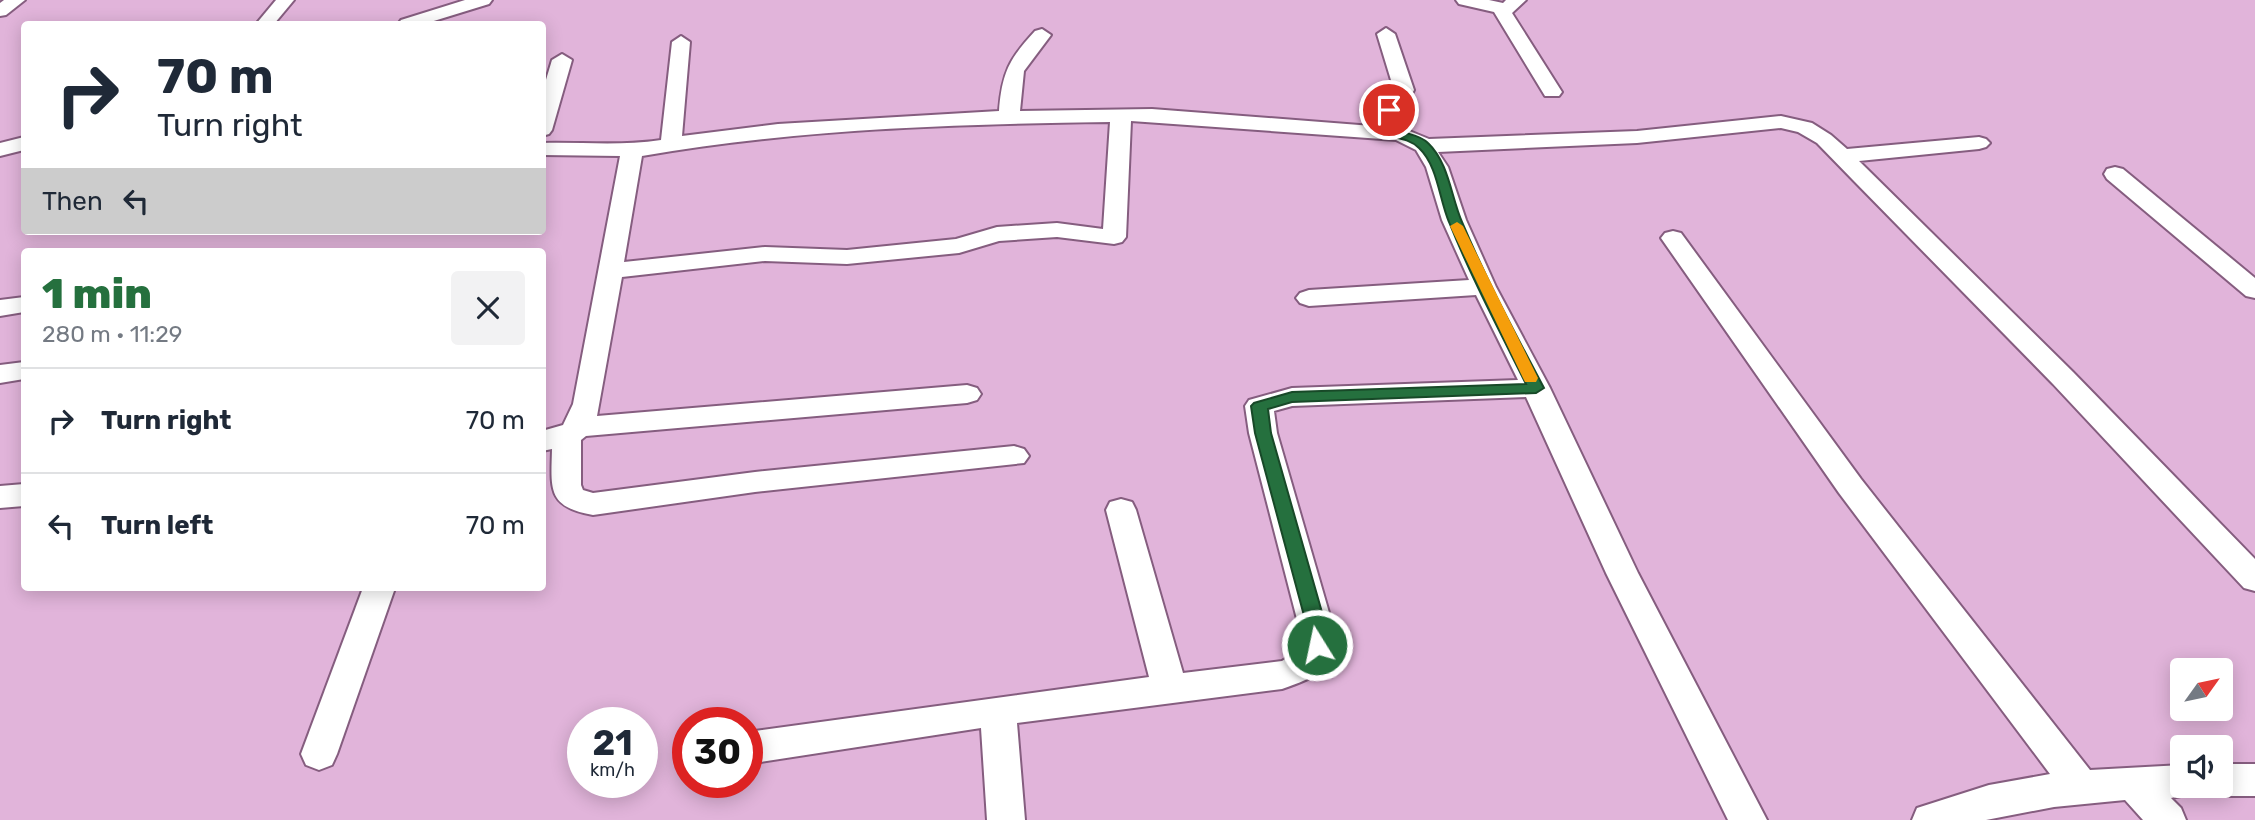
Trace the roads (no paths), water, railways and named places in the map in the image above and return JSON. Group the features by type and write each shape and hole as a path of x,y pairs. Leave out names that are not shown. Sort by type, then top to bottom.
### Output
{"street":[{"path":"0,12 16,0"},
{"path":"268,21 285,0"},
{"path":"413,21 442,6 483,0"},
{"path":"1465,0 1511,4"},
{"path":"1511,4 1503,12 1506,20 1552,92"},
{"path":"1386,34 1404,90 1402,95 1388,106 1411,140 1437,167 1454,220 1484,287 1536,388 1622,573 1748,820"},
{"path":"1009,117 1012,73 1017,61 1042,35"},
{"path":"671,145 681,42"},
{"path":"546,117 562,61"},
{"path":"546,149 612,148 632,151 778,130 1009,117 1152,115 1411,140 1637,137 1789,122 1812,131 1841,156 2091,407 2255,579"},
{"path":"611,271 765,254 846,257 969,244 989,235 1009,233 1058,230 1114,237 1121,116"},
{"path":"1841,156 1979,143"},
{"path":"0,150 21,144"},
{"path":"632,151 587,404 563,435 566,485 570,496 593,504 755,482 1014,456"},
{"path":"2115,174 2255,292"},
{"path":"1673,238 1850,486 2083,789"},
{"path":"1309,298 1484,287"},
{"path":"0,308 21,305"},
{"path":"0,374 21,371"},
{"path":"763,746 998,711 1282,675 1302,669 1314,657 1317,645 1315,623 1263,433 1259,406 1292,397 1536,388"},
{"path":"563,435 967,394"},
{"path":"0,497 21,495"},
{"path":"1121,510 1170,689"},
{"path":"319,754 378,591"},
{"path":"998,711 1006,820"},
{"path":"2233,780 2255,780"},
{"path":"1933,820 1991,801 2133,782 2170,781"},
{"path":"2133,782 2167,820"}]}
